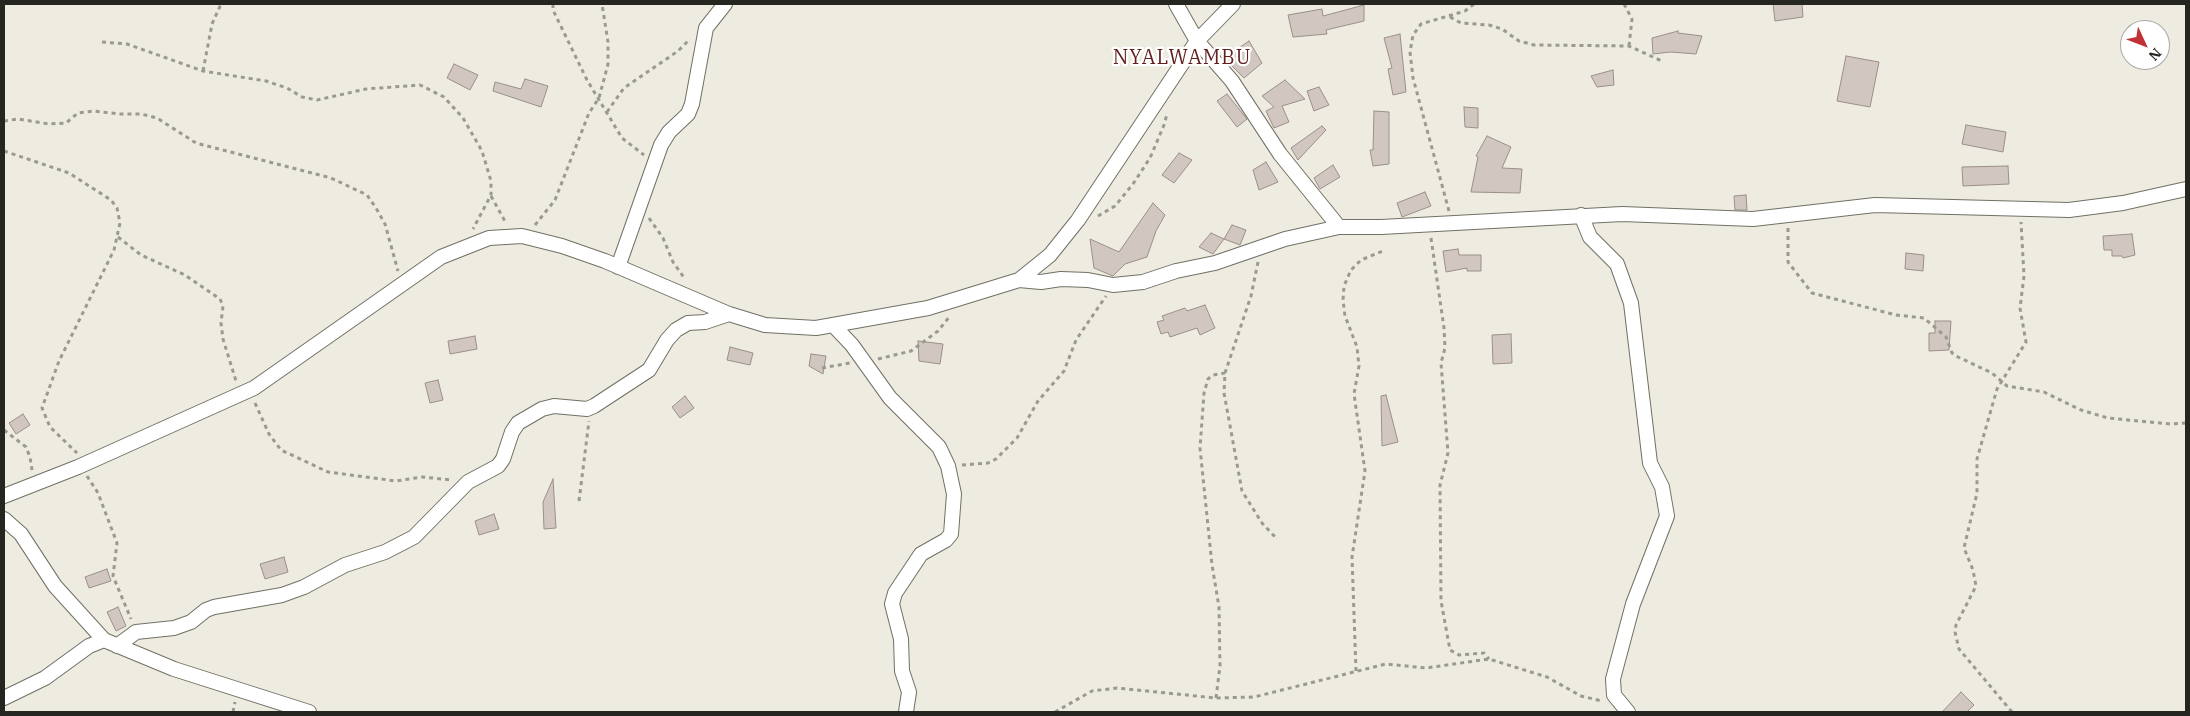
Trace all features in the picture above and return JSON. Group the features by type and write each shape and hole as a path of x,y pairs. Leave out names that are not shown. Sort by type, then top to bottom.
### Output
{"street":[{"path":"618,267 661,145 669,132 688,114 692,104 706,28 724,4"},
{"path":"1176,4 1197,41 1232,81 1280,154 1339,227"},
{"path":"1019,280 1050,255 1078,220 1197,41 1233,4"},
{"path":"4,496 31,484 82,466 254,388 441,257 466,245 489,238 518,236 562,246 618,267 729,314 764,325 816,328 928,308 1019,280 1041,282 1061,279 1088,280 1113,285 1143,282 1176,271 1215,263 1259,247 1339,227 1381,227 1622,214 1753,219 1875,205 2069,210 2186,189"},
{"path":"1581,216 1590,237 1617,264 1631,303 1650,463 1662,487 1667,516 1633,604 1612,679 1614,695 1625,709"},
{"path":"117,646 136,632 174,628 191,622 206,610 282,596 304,587 345,565 385,552 414,537 468,482 498,466 503,459 512,432 518,423 526,417 554,406 587,409 594,406 604,398 639,379 648,370 666,340 676,330 688,323 705,322 729,314"},
{"path":"833,325 864,361 890,398 940,447 948,466 954,494 951,534 946,540 921,554 895,593 892,604 901,640 902,671 909,692 906,712"},
{"path":"4,518 21,534 55,586 104,640 174,669 310,712"},
{"path":"4,698 46,678 89,646 104,640"}],"path":[{"path":"203,71 212,24 221,4"},
{"path":"553,4 553,10 622,138 654,163"},
{"path":"102,42 128,44 203,71 266,81 287,88 302,97 316,100 366,89 420,85 444,97 463,118 482,150 491,181 491,195 497,209 518,236 545,215 554,200 589,112 599,98 608,64 608,42 602,4"},
{"path":"1451,223 1441,178 1413,78 1410,52 1413,34 1421,24 1465,11 1474,4"},
{"path":"1624,4 1632,20 1629,46"},
{"path":"1449,16 1455,21 1489,25 1502,29 1518,41 1534,45 1629,46 1664,62"},
{"path":"607,112 624,88 678,51 706,28"},
{"path":"1078,220 1094,218 1115,206 1133,184 1157,142 1164,125 1168,106"},
{"path":"4,121 18,119 48,124 66,122 78,113 94,111 141,114 157,118 196,143 331,178 367,195 376,208 385,224 403,283"},
{"path":"4,151 69,173 112,200 118,208 120,223 114,250 48,385 42,408 50,427 74,449 82,466 92,480 117,543 113,576 136,632"},
{"path":"466,245 491,195"},
{"path":"639,207 652,221 673,262 702,303"},
{"path":"2012,712 1958,649 1955,632 1976,586 1973,570 1964,548 1977,493 1977,459 1991,404 2001,382 2017,360 2026,342 2020,308 2024,276 2020,208"},
{"path":"1787,215 1788,262 1812,293 1896,315 1924,318 1946,337 1949,347 1956,356 1992,373 2006,386 2044,392 2081,410 2108,418 2170,424 2186,423"},
{"path":"1430,224 1444,328 1445,348 1441,363 1448,453 1440,485 1440,601 1450,650 1458,655 1484,653 1489,659"},
{"path":"118,237 141,255 185,275 220,299 223,306 221,322 222,339 233,366 239,394"},
{"path":"1259,247 1252,296 1225,373 1224,393 1242,491 1262,523 1277,538"},
{"path":"1356,671 1352,557 1365,471 1354,394 1359,366 1357,347 1345,316 1343,300 1344,286 1351,270 1361,260 1383,251"},
{"path":"948,466 988,463 996,459 1017,438 1038,401 1064,371 1076,340 1113,285"},
{"path":"822,368 892,357 911,351 938,331 965,296"},
{"path":"1216,698 1220,666 1219,607 1212,565 1200,448 1204,393 1208,379 1214,375 1225,373"},
{"path":"254,388 256,408 270,434 281,450 299,460 328,472 372,478 396,481 422,477 468,482"},
{"path":"579,502 590,421 594,406"},
{"path":"4,430 26,447 32,467 31,484"},
{"path":"1055,712 1092,692 1117,688 1216,698 1254,697 1386,664 1426,668 1489,659 1547,677 1581,696 1625,709"}],"building":[{"path":"1773,4 1802,4 1803,17 1775,21"},
{"path":"1364,5 1364,21 1326,30 1327,34 1293,37 1288,15 1322,9 1323,16"},
{"path":"1678,31 1678,33 1702,36 1696,54 1671,52 1653,54 1652,38"},
{"path":"1400,34 1406,92 1393,95 1388,69 1392,68 1384,38"},
{"path":"1249,41 1262,63 1244,78 1224,58"},
{"path":"1846,56 1879,62 1870,107 1837,101"},
{"path":"454,64 478,75 470,90 447,78"},
{"path":"1613,70 1614,85 1597,87 1591,76"},
{"path":"525,79 548,86 541,107 493,91 495,82 521,89"},
{"path":"1285,80 1305,99 1282,106 1289,122 1274,128 1266,111 1274,107 1262,96"},
{"path":"1319,87 1329,105 1314,111 1307,91"},
{"path":"1227,94 1247,119 1237,127 1217,101"},
{"path":"1464,107 1478,108 1478,128 1465,127"},
{"path":"1374,111 1389,112 1389,164 1373,166 1370,150 1373,150"},
{"path":"1966,125 2006,132 2003,152 1962,144"},
{"path":"1322,126 1326,130 1298,160 1291,148"},
{"path":"1487,136 1511,147 1502,168 1522,169 1520,193 1471,192 1478,157 1476,156"},
{"path":"1179,153 1192,160 1174,183 1162,175"},
{"path":"1266,162 1278,182 1259,190 1253,170"},
{"path":"1333,165 1340,177 1320,189 1314,178"},
{"path":"2008,166 2009,184 1963,186 1962,167"},
{"path":"1425,192 1431,206 1402,217 1397,203"},
{"path":"1746,195 1747,210 1735,210 1734,196"},
{"path":"1153,203 1165,215 1156,231 1147,257 1125,264 1113,276 1094,268 1090,239 1119,252"},
{"path":"1232,225 1246,230 1240,245 1224,239"},
{"path":"1211,233 1224,239 1213,254 1199,247"},
{"path":"2132,234 2135,255 2123,258 2122,256 2112,256 2112,250 2104,250 2103,236"},
{"path":"1458,249 1459,255 1481,255 1481,271 1467,271 1467,268 1446,272 1443,251"},
{"path":"1906,253 1924,255 1923,271 1905,269"},
{"path":"1205,305 1215,328 1200,335 1197,328 1170,337 1168,332 1161,334 1157,322 1164,320 1162,316 1185,308 1187,311"},
{"path":"1935,321 1951,321 1949,350 1929,351 1929,333 1935,333"},
{"path":"1511,334 1512,363 1493,364 1492,335"},
{"path":"475,336 477,349 450,354 448,341"},
{"path":"918,341 943,344 940,364 919,361"},
{"path":"730,347 753,353 750,365 727,360"},
{"path":"811,354 826,356 823,374 809,366"},
{"path":"438,380 443,400 430,403 425,383"},
{"path":"1386,395 1398,442 1382,446 1381,396"},
{"path":"685,396 694,408 680,418 672,407"},
{"path":"23,414 30,425 16,434 9,423"},
{"path":"553,479 556,528 544,529 543,502"},
{"path":"494,514 499,529 479,535 475,521"},
{"path":"284,557 288,572 265,579 260,564"},
{"path":"107,569 111,581 89,588 85,577"},
{"path":"118,607 126,626 116,631 107,612"},
{"path":"1961,692 1974,705 1967,712 1942,712"}],"district":[{"name":"NYALWAMBU","path":"1182,58"}]}
